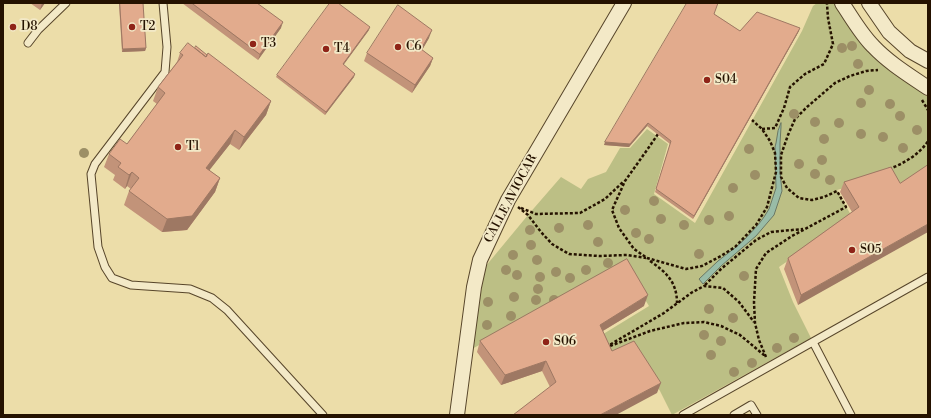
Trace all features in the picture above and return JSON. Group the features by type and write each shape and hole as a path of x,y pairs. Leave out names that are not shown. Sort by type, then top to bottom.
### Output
{"street":[{"name":"CALLE AVIOCAR","path":"457,415 474,287 480,260 624,3"},
{"path":"842,3 862,33 873,46 925,93"},
{"path":"868,3 889,32 910,51 928,61"}],"lane":[{"path":"28,43 38,30 66,3"},
{"path":"163,3 167,47 165,72 95,164 91,174 98,247 105,268 112,278 131,285 190,288 212,298 228,310 323,415"},
{"path":"684,415 928,277"},
{"path":"813,342 851,415"},
{"path":"734,415 751,405 757,415"}],"path":[{"path":"762,129 775,128 784,108 790,87 805,74 824,64 833,44 827,3"},
{"path":"842,188 824,197 812,200 799,198 787,188 781,177 781,155 788,135 796,119 834,83 866,71 880,70"},
{"path":"925,93 928,110"},
{"path":"513,203 528,215 552,244 569,254 599,256 627,255 647,258 686,269 702,266 735,247 756,225 767,207 776,172 775,153 770,141 762,129 752,120"},
{"path":"513,203 536,214 580,212 605,199 625,180 648,150 658,134"},
{"path":"887,169 899,165 924,148 928,142"},
{"path":"625,180 612,210 619,228 634,249 662,269 671,280 677,295 678,303"},
{"path":"765,356 755,324 754,302 756,269 766,253 804,229 846,207 837,190"},
{"path":"773,365 765,356 740,335 721,326 704,322 684,323 650,331 602,349 664,313 691,293 704,286 756,240 771,232 804,229"},
{"path":"704,286 723,288 739,302 755,324"}],"green space":[{"path":"817,3 837,3 854,35 887,67 928,97 928,170 897,190 889,175 837,190 852,217 779,267 793,302 811,338 672,415 660,391 632,347 610,357 600,336 649,306 626,269 535,314 472,349 485,267 561,177 581,189 588,179 606,172 620,148 630,148 647,129 668,144 654,194 695,223 802,31 813,6"}],"shaded area":[{"path":"781,123 780,172 782,191 774,215 756,236 721,266 703,284 699,279 745,239 758,225 769,209 776,188 775,147"}],"building":[{"name":"T2","path":"120,3 143,3 146,48 123,49"},
{"name":"T3","path":"192,3 257,3 283,22 260,54"},
{"name":"T4","path":"330,3 338,3 370,27 343,64 355,74 326,112 277,75"},
{"name":"S04","path":"687,3 718,3 714,14 740,31 757,12 800,28 694,216 656,189 671,141 648,123 630,144 605,142"},
{"name":"C6","path":"398,5 432,30 421,49 433,58 415,85 367,53"},
{"name":"T1","path":"188,43 206,57 208,53 271,101 244,137 235,130 206,168 220,178 192,216 167,219 129,191 139,178 132,172 129,175 118,167 121,163 109,154 120,139 127,144 165,93 158,87 183,55 180,53"},
{"path":"196,46 207,55 206,57 195,48"},
{"name":"S05","path":"928,165 928,224 801,295 788,258 859,207 844,182 891,167 900,183"},
{"name":"S06","path":"627,259 648,295 600,325 612,351 634,341 661,383 600,415 513,415 556,382 546,361 505,375 480,341"}],"place":[{"name":"D8","path":"13,27"},
{"name":"T2","path":"132,27"},
{"name":"T3","path":"253,44"},
{"name":"C6","path":"398,47"},
{"name":"T4","path":"326,49"},
{"name":"S04","path":"707,80"},
{"name":"T1","path":"178,147"},
{"name":"S05","path":"852,250"},
{"name":"S06","path":"546,342"}]}
